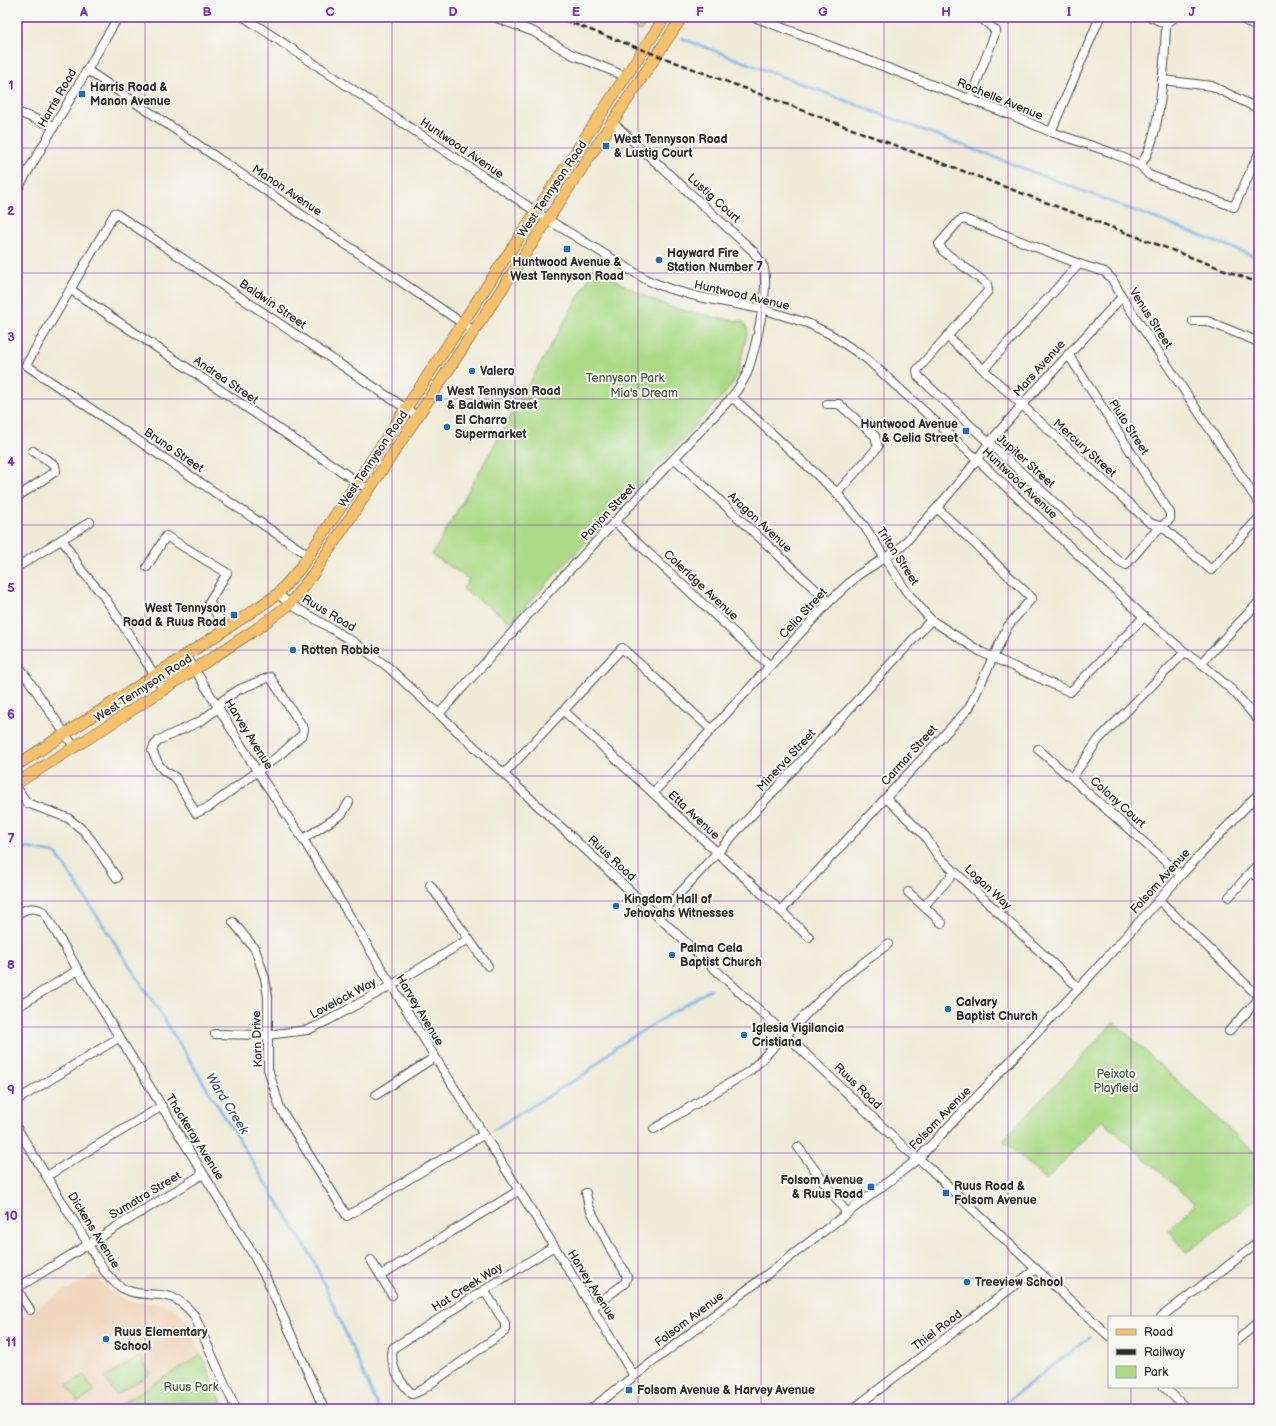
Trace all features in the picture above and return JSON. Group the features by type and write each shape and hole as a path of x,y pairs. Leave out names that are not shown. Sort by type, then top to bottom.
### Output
{"main road":[{"name":"West Tennyson Road","path":"17,765 278,594 301,567 665,17"},
{"name":"West Tennyson Road","path":"17,783 195,670 258,628 290,604 313,574 682,17"}],"street":[{"name":"Harris Road","path":"17,190 118,17"},
{"name":"Huntwood Avenue","path":"244,17 547,220 647,280 670,289 699,297 762,310 806,323 830,334 867,359 977,459 1144,617 1234,692 1259,721"},
{"path":"494,17 534,32 571,54 625,76"},
{"name":"Rochelle Avenue","path":"754,17 970,99 1052,132 1110,152 1140,165 1149,175 1234,207 1259,153"},
{"path":"970,99 996,31 980,17"},
{"path":"1052,132 1100,17"},
{"path":"1151,17 1166,24"},
{"path":"1140,165 1144,160 1156,127 1162,80 1166,24 1175,17"},
{"path":"1240,17 1259,29"},
{"name":"Manon Avenue","path":"87,70 474,331"},
{"path":"1162,80 1212,86 1259,109"},
{"path":"17,112 54,126"},
{"name":"Lustig Court","path":"612,122 753,250 764,268 765,291 762,310"},
{"name":"Baldwin Street","path":"71,290 115,213 417,416"},
{"name":"Venus Street","path":"947,336 988,291 987,284 943,251 939,244 958,221 964,219 1079,264 1105,272 1112,279 1122,297 1259,503"},
{"path":"984,369 1079,264"},
{"name":"Bruno Street","path":"71,290 26,365 308,555"},
{"name":"Andrea Street","path":"71,290 368,489"},
{"name":"Mars Avenue","path":"977,459 1021,406 1122,297"},
{"name":"Panjon Street","path":"440,714 540,602 675,459 741,386 747,373 762,310"},
{"path":"1193,321 1207,321 1259,342"},
{"name":"Mercury Street","path":"947,336 984,369 1021,406 1150,523 1163,527 1211,570 1259,518"},
{"name":"Jupiter Street","path":"947,336 917,370 918,376 989,443 1119,561 1126,565 1150,537 1163,527"},
{"name":"Pluto Street","path":"1068,354 1170,514 1170,519 1163,527"},
{"name":"Triton Street","path":"732,397 837,493 865,527 906,591 932,620 992,658 1070,692 1144,617"},
{"path":"827,404 839,404 875,436 878,447 837,493"},
{"path":"17,497 56,471 55,465 33,451"},
{"name":"Aragon Avenue","path":"675,459 829,602"},
{"name":"Celia Street","path":"653,793 829,602 858,575 900,548 937,508 977,459"},
{"name":"Carmar Street","path":"781,911 968,708 1008,626 1032,598 937,508"},
{"path":"17,567 90,522"},
{"name":"Coleridge Avenue","path":"615,522 770,666"},
{"path":"147,567 166,536 227,573 209,602 226,629"},
{"path":"62,539 82,571 102,594 164,690"},
{"name":"Ruus Road","path":"278,594 290,604 352,640 388,667 1108,1335"},
{"path":"1200,663 1259,602"},
{"name":"Minerva Street","path":"658,917 932,620"},
{"path":"504,774 622,648 711,729"},
{"path":"1072,778 1099,739 1185,652"},
{"name":"Harvey Avenue","path":"186,655 257,771 303,839 483,1135 554,1246 634,1376"},
{"path":"17,663 74,747"},
{"path":"270,676 304,729 303,734 281,754 209,807 196,813 175,777 164,771 159,765 152,751 159,740 201,721 218,708 224,700 240,689 270,676"},
{"name":"Etta Avenue","path":"564,711 809,937"},
{"name":"Colony Court","path":"1038,749 1181,874"},
{"path":"17,788 27,803 68,818 83,830 117,878"},
{"name":"Folsom Avenue","path":"591,1409 918,1159 1079,988 1181,874 1259,793"},
{"name":"Logan Way","path":"886,798 925,836 938,856 954,872 1079,988"},
{"path":"303,839 342,814 349,802"},
{"path":"1229,897 1259,863"},
{"path":"924,906 954,872"},
{"path":"1251,872 1259,879"},
{"path":"430,885 488,966"},
{"path":"908,892 942,923"},
{"path":"1159,900 1259,998 1229,1031"},
{"name":"Thackeray Avenue","path":"17,914 26,909 36,908 44,912 78,970 254,1256 267,1280 324,1409"},
{"name":"Karn Drive","path":"232,922 255,949 265,978 268,997 268,1069 280,1108 347,1216 483,1135"},
{"name":"Lovelock Way","path":"215,1034 267,1035 308,1030 392,985 469,939"},
{"path":"654,1129 750,1071 839,981 888,944"},
{"path":"17,1007 78,970"},
{"path":"17,1100 120,1037"},
{"path":"376,1095 435,1057"},
{"path":"47,1176 162,1106"},
{"name":"Dickens Avenue","path":"17,1128 105,1272 114,1283 136,1292 164,1294 176,1298 194,1315 236,1409"},
{"path":"798,1147 847,1213"},
{"name":"Sumatra Street","path":"17,1288 203,1174"},
{"path":"381,1275 518,1191"},
{"path":"586,1193 589,1207 627,1277 625,1284 592,1308"},
{"path":"1162,1316 1259,1242"},
{"name":"Hat Creek Way","path":"484,1290 505,1323 505,1331 422,1390 412,1394 402,1383 391,1357 393,1348 484,1290 554,1246"},
{"path":"372,1260 392,1295"},
{"name":"Thiel Road","path":"853,1409 1036,1269"},
{"path":"17,1288 30,1310"},
{"path":"1238,1339 1259,1322"},
{"path":"1165,1388 1187,1409"}],"shaded area":[{"name":"Ruus Elementary School","path":"95,1274 100,1282 109,1291 128,1301 161,1304 173,1308 181,1314 188,1324 201,1355 112,1409 17,1409 17,1320 67,1289 68,1290"}],"green space":[{"path":"605,17 650,17 641,31"},
{"name":"Tennyson Park","path":"595,268 658,302 689,312 743,322 748,330 737,376 728,390 511,622 463,589 469,579 432,555"},
{"name":"Peixoto Playfield","path":"1114,1022 1259,1157 1259,1197 1186,1253 1169,1230 1195,1204 1102,1120 1046,1180 1003,1140"},
{"name":"Ruus Park","path":"201,1355 225,1409 112,1409"},
{"path":"140,1356 151,1374 116,1395 105,1378"},
{"path":"84,1375 95,1392 78,1402 67,1385"}],"waterway":[{"path":"681,38 1259,258"},
{"name":"Ward Creek","path":"17,846 54,853 58,856 159,1011 313,1259 379,1409"},
{"path":"493,1130 586,1073 616,1047 711,989"},
{"path":"997,1409 1090,1337"}],"railway":[{"path":"556,17 1259,283"}],"place":[{"name":"Harris Road & Manon Avenue","path":"82,94"},
{"name":"West Tennyson Road & Lustig Court","path":"606,146"},
{"name":"Huntwood Avenue & West Tennyson Road","path":"567,249"},
{"name":"Hayward Fire Station Number 7","path":"659,260"},
{"name":"Valero","path":"472,371"},
{"name":"West Tennyson Road & Baldwin Street","path":"439,398"},
{"name":"El Charro Supermarket","path":"447,427"},
{"name":"Huntwood Avenue & Celia Street","path":"966,431"},
{"name":"West Tennyson Road & Ruus Road","path":"234,615"},
{"name":"Rotten Robbie","path":"293,650"},
{"name":"Kingdom Hall of Jehovahs Witnesses","path":"616,906"},
{"name":"Palma Cela Baptist Church","path":"672,955"},
{"name":"Calvary Baptist Church","path":"948,1009"},
{"name":"Iglesia Vigilancia Cristiana","path":"744,1035"},
{"name":"Folsom Avenue & Ruus Road","path":"871,1187"},
{"name":"Ruus Road & Folsom Avenue","path":"946,1193"},
{"name":"Treeview School","path":"967,1282"},
{"name":"Ruus Elementary School","path":"106,1339"},
{"name":"Folsom Avenue & Harvey Avenue","path":"629,1390"}],"park label":[{"name":"Mia's Dream","path":"644,393"}]}
